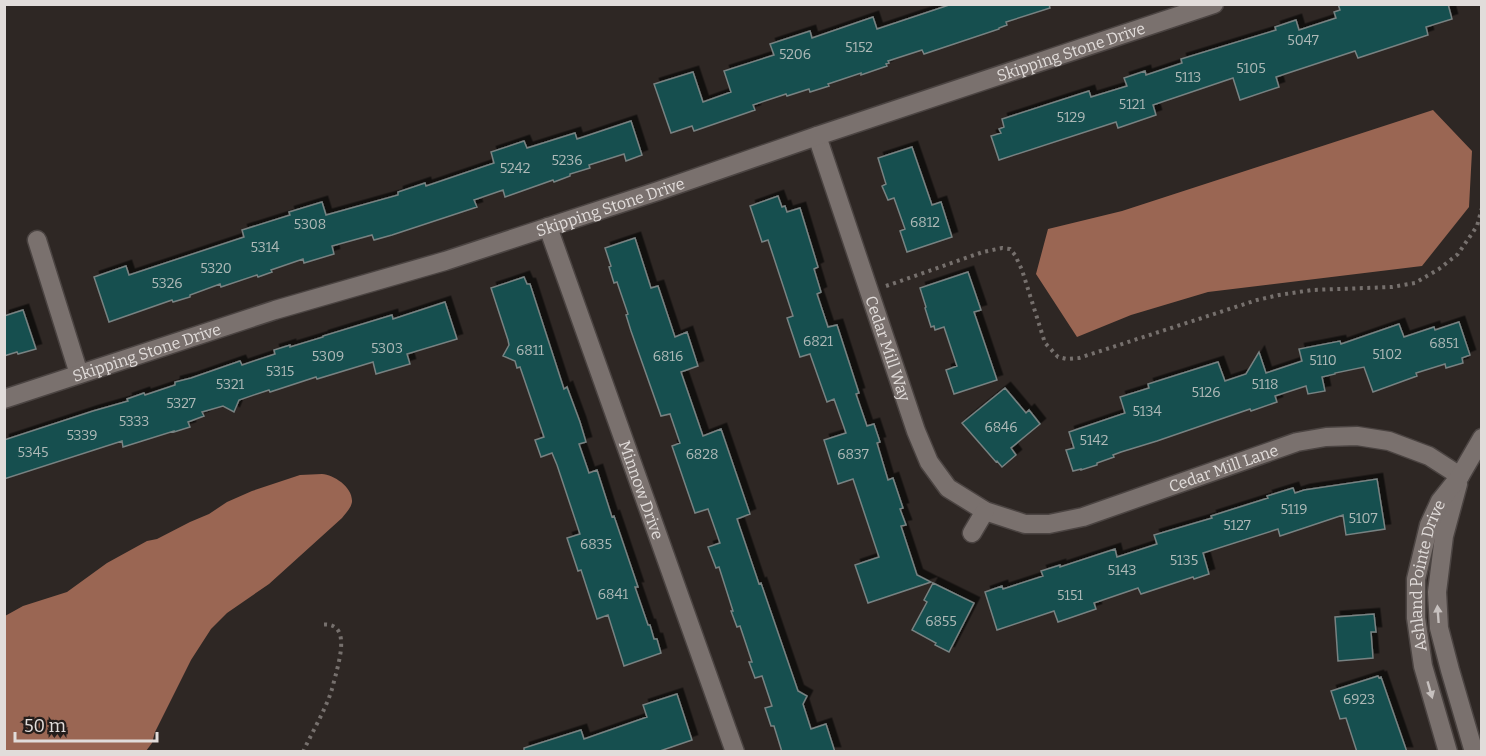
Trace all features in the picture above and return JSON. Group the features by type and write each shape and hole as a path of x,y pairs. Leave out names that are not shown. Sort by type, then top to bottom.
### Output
{"street":[{"name":"Skipping Stone Drive","path":"4,399 264,314 445,261 1214,4"},
{"name":"Cedar Mill Way","path":"817,136 916,431 929,462 948,488 985,511"},
{"name":"Minnow Drive","path":"548,227 735,752"},
{"path":"37,240 79,374"},
{"name":"Cedar Mill Lane","path":"985,511 1024,524 1049,524 1083,517 1297,442 1326,437 1357,436 1389,441 1429,456 1460,476"},
{"name":"Ashland Pointe Drive","path":"1448,752 1423,666 1416,618 1416,579 1429,525 1440,501 1460,476 1482,438"},
{"name":"Ashland Pointe Drive","path":"1460,476 1444,536 1437,592 1439,628 1474,752"},
{"path":"972,533 985,511"}],"path":[{"path":"869,292 983,252 1002,248 1010,249 1022,270 1045,343 1058,357 1080,358 1279,294 1312,290 1392,287 1415,282 1439,269 1458,254 1477,226 1482,208"},
{"path":"303,752 331,693 342,646 338,631 334,626 320,625"}],"shaded area":[{"path":"1433,110 1472,151 1469,207 1422,266 1208,292 1131,315 1077,337 1036,274 1048,229 1122,211"},
{"path":"322,474 337,479 346,487 352,502 349,508 342,518 269,584 227,613 211,629 191,660 155,732 152,743 146,751 5,751 5,616 23,606 67,592 107,563 147,541 157,539 209,514 227,502 300,475"}],"building":[{"path":"952,4 1049,4 1050,8 1006,22 1007,25 999,29 924,54 922,50 888,61 887,66 828,84 829,86 810,92 809,89 787,96 786,94 753,105 755,110 694,131 692,126 671,133 654,84 693,72 703,102 731,92 724,71 774,55 770,44 810,31 812,38 873,17 877,29"},
{"path":"1338,4 1448,4 1452,19 1426,27 1428,35 1358,58 1355,51 1276,77 1279,87 1240,100 1233,78 1153,105 1156,115 1118,128 1116,122 999,160 991,136 1001,133 999,129 1004,127 1002,119 1089,91 1091,97 1127,86 1124,78 1145,71 1146,75 1182,63 1181,59 1276,30 1275,27 1296,20 1299,30 1336,18 1334,12 1340,10"},
{"path":"631,121 642,155 626,161 624,154 589,165 590,168 554,182 553,180 505,197 503,190 474,200 477,207 374,240 372,235 332,246 334,254 304,263 303,259 258,277 257,275 221,287 220,284 190,295 190,297 173,302 172,300 109,322 94,277 126,266 129,275 244,237 242,230 322,202 326,215 398,195 398,192 425,183 426,186 494,163 491,152 524,141 527,148 575,133 577,139"},
{"path":"912,147 932,205 941,202 952,237 907,252 900,231 905,229 894,198 888,200 882,186 886,184 878,158"},
{"path":"778,196 782,207 785,206 787,212 800,208 818,267 814,269 821,292 817,294 828,327 837,325 867,426 874,424 888,480 893,478 903,508 900,509 906,525 901,526 917,575 931,582 868,603 855,565 879,557 853,479 838,484 824,440 846,433 834,399 827,402 810,354 800,357 787,318 793,316 768,240 762,242 750,206"},
{"path":"635,238 651,288 658,286 675,337 687,332 698,366 681,372 703,436 721,429 750,514 737,519 759,584 761,583 798,691 807,696 803,704 811,729 826,724 835,752 782,752 774,726 771,726 765,708 772,706 762,676 755,678 740,626 737,627 731,611 733,611 719,567 716,568 708,547 720,543 708,509 695,513 672,446 680,443 670,414 661,416 631,331 617,282 614,283 609,267 611,266 605,248"},
{"path":"968,272 981,310 974,312 997,380 954,394 946,370 957,366 944,327 935,330 934,326 931,327 920,288"},
{"path":"524,277 527,284 530,284 564,389 567,387 580,422 586,442 579,444 589,473 597,470 638,587 635,587 648,625 650,625 654,639 657,639 661,653 624,666 608,615 597,619 581,570 578,571 567,538 580,534 552,453 541,457 535,440 544,437 520,367 517,368 515,361 503,356 509,345 491,288"},
{"path":"445,302 457,339 407,354 410,364 376,374 373,362 270,392 269,390 239,400 234,412 223,406 202,412 204,416 188,422 190,427 123,447 122,441 4,479 4,440 128,401 127,399 175,385 175,382 240,361 242,365 275,354 274,350 392,315 393,319"},
{"path":"23,310 36,349 4,356 4,316"},
{"path":"1459,322 1470,355 1462,358 1463,363 1446,368 1445,364 1416,373 1417,376 1373,392 1364,367 1335,373 1322,377 1325,391 1308,394 1306,386 1275,396 1277,402 1121,452 1097,465 1073,471 1066,450 1074,448 1069,432 1125,413 1120,397 1149,388 1148,384 1218,362 1225,381 1246,374 1259,352 1266,373 1302,361 1299,349 1340,341 1341,344 1399,324 1404,337"},
{"path":"1005,388 1026,413 1029,410 1040,424 1011,448 1016,455 1002,467 962,423"},
{"path":"1377,479 1385,529 1346,535 1343,515 1280,536 1278,529 1203,553 1209,574 1141,594 1138,588 1094,603 1096,609 1058,622 1054,611 997,630 985,592 1002,586 1003,589 1043,576 1041,571 1115,549 1117,557 1157,544 1154,535 1212,518 1211,516 1293,488 1295,493"},
{"path":"933,583 974,603 949,652 912,630 927,602 924,600"},
{"path":"1374,614 1376,632 1371,632 1373,658 1338,661 1335,617"},
{"path":"1381,677 1407,752 1357,752 1346,718 1340,719 1331,691"},
{"path":"677,694 692,740 657,752 524,752 524,748 581,730 584,739 647,717 643,705"}]}
